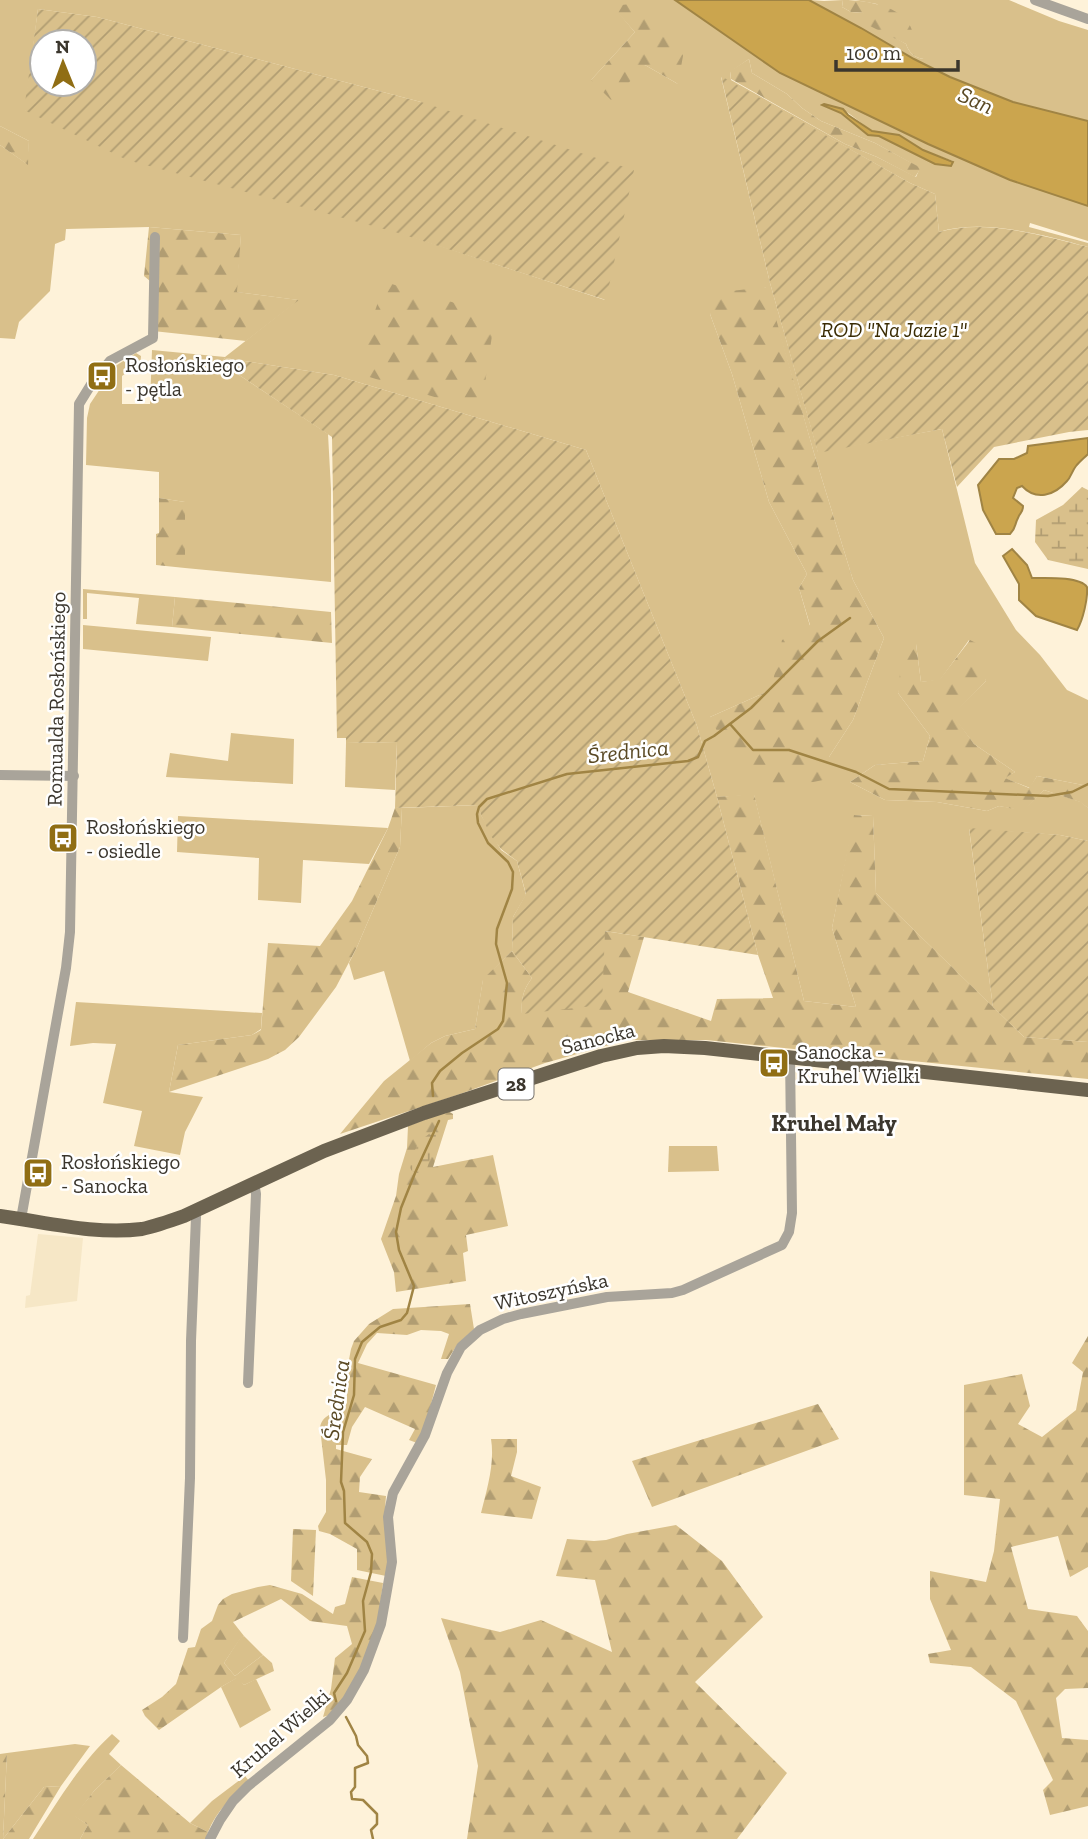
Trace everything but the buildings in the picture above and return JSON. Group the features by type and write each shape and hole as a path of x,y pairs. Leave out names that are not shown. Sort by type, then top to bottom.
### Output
{"main road":[{"name":"Sanocka","path":"21,1219 69,1226 125,1229 165,1223 324,1151 424,1113 601,1056 650,1046 790,1056 1088,1090"},
{"name":"28","path":"0,1216 21,1219"}],"street":[{"path":"1035,0 1088,19"},
{"name":"Romualda Rosłońskiego","path":"21,1219 68,956 72,900 79,404 110,361 153,338 155,237"},
{"path":"0,775 74,776"},
{"name":"Witoszyńska","path":"372,1653 381,1624 392,1562 388,1517 393,1493 425,1435 447,1373 461,1347 480,1330 503,1319 589,1300 684,1290 782,1245 789,1232 792,1213 790,1056"},
{"path":"247,1383 256,1195 254,1183"},
{"path":"183,1638 191,1470 195,1211"},
{"name":"Kruhel Wielki","path":"210,1839 220,1820 240,1794 330,1720 347,1700 372,1653"}],"shaded area":[{"path":"38,1234 83,1238 77,1301 25,1308 26,1296 30,1295"}],"green space":[{"path":"0,0 675,0 780,73 1010,180 1088,206 1088,241 1030,223 1029,227 1088,243 1088,247 1033,233 994,227 956,228 939,232 935,194 910,183 721,77 770,283 818,452 942,429 975,563 1016,630 1067,690 1088,700 1088,786 1037,776 1030,788 1004,778 1015,772 974,744 952,715 986,681 969,640 940,680 921,682 916,644 898,693 930,736 923,761 875,765 850,782 885,800 937,802 987,811 999,806 1024,810 1044,790 1081,802 1088,808 1088,841 1060,835 969,829 993,1007 876,893 873,816 855,815 832,928 856,1007 804,1001 754,795 717,797 697,726 586,450 334,375 225,358 221,363 328,434 331,582 185,568 185,502 159,498 159,472 86,465 90,404 110,374 109,370 136,353 141,356 140,367 122,376 122,404 150,404 152,350 225,357 298,300 236,292 241,235 149,227 66,229 65,240 55,244 50,291 19,322 15,339 0,338 0,145 27,164 29,141 0,126","holes":["38,9 97,17 421,102 605,300 25,110 28,87 28,28 36,28","635,32 678,84 645,65 591,80","749,59 752,73 787,94 821,121 875,143 920,168 916,177 845,144 731,80 730,72","822,105 847,112 872,131 899,135 923,150 953,161 935,164 879,136 868,135 841,113","766,287 853,580 884,638 853,720 829,757 710,717 771,690 810,626 799,588 807,574 769,502 732,374 710,314"]},
{"path":"809,0 843,0 842,7 851,12 863,13 906,44 913,55 924,59 877,4 855,0 1009,0 1088,30 1088,121 1013,102 950,77"},
{"path":"843,0 878,4 900,14 908,22 913,44 925,48 924,59 913,55 906,44 864,23 863,13 851,12 842,7"},
{"path":"640,3 686,39 678,84 645,65 612,101 591,80 635,32 612,6"},
{"path":"38,9 97,17 421,102 634,170 606,300 395,232 127,160 24,110 28,81 28,98 98,98 98,28 35,28"},
{"path":"749,59 752,73 787,94 821,121 875,143 921,168 915,177 845,144 731,79 730,71"},
{"name":"ROD \"Na Jazie 1\"","path":"721,76 910,183 935,194 939,232 975,227 1014,230 1088,247 1088,430 994,447 957,487 942,429 818,453 770,283"},
{"path":"0,126 29,141 28,165 0,145"},
{"path":"149,227 241,235 237,292 299,300 246,341 153,331 150,281 144,276"},
{"path":"385,282 495,315 483,397 467,407 363,375 368,331"},
{"path":"767,287 853,580 884,638 853,720 829,757 823,780 769,791 731,759 710,717 771,690 782,640 810,625 799,588 807,574 769,502 732,374 710,314 722,292"},
{"path":"225,358 334,375 586,450 697,726 758,955 605,931 602,1005 522,1014 523,995 532,978 512,951 513,917 526,894 517,861 501,849 491,836 478,805 395,808 397,742 346,743 346,738 337,738 332,437 221,363"},
{"path":"1082,487 1088,490 1088,569 1048,560 1035,542 1036,520 1063,505"},
{"path":"159,498 185,502 185,568 156,565"},
{"path":"83,589 175,597 172,627 136,624 139,598 87,593 87,619 83,619"},
{"path":"175,597 331,612 332,643 172,627"},
{"path":"83,625 211,637 208,661 83,649"},
{"path":"970,640 980,645 986,681 953,715 974,744 1015,772 1005,778 1029,788 1037,776 1088,786 1088,808 1080,802 1044,790 1024,811 999,806 987,811 937,802 885,800 850,782 875,765 923,761 930,736 898,693 903,643 916,644 921,682 940,679"},
{"path":"231,733 294,739 293,784 166,777 170,753 228,761"},
{"path":"397,742 395,790 345,787 346,743"},
{"path":"754,794 804,1001 856,1007 832,928 854,815 873,816 876,893 1024,1037 1088,1042 1088,1079 706,1040 627,1040 545,1063 340,1134 384,1081 431,1043 445,1036 475,1029 483,979 512,951 532,978 523,995 522,1014 604,931 644,937 628,992 711,1021 717,999 773,998 758,955 717,797"},
{"path":"479,805 481,815 501,850 517,861 526,895 513,917 512,951 483,980 475,1029 445,1036 431,1043 410,1061 384,971 354,980 349,963 400,847 402,808"},
{"path":"395,808 402,808 400,847 357,947 336,987 299,1037 285,1050 268,1059 169,1092 178,1045 252,1035 261,1030 268,943 320,946 352,901"},
{"path":"178,816 388,828 369,864 303,860 301,903 258,900 259,858 177,852"},
{"path":"969,828 1060,835 1088,841 1088,1042 1024,1037 993,1007"},
{"path":"76,1002 262,1013 261,1029 252,1035 178,1045 169,1092 203,1097 185,1132 180,1155 134,1146 142,1111 103,1103 116,1044 70,1046"},
{"path":"448,1111 453,1114 453,1119 448,1120 433,1167 493,1155 508,1226 466,1235 468,1251 463,1253 466,1281 396,1292 394,1272 381,1239 396,1196 407,1148 408,1126"},
{"path":"435,1130 437,1135 426,1172 424,1175 412,1171 410,1168 417,1146"},
{"path":"669,1146 717,1146 719,1171 668,1172"},
{"path":"470,1304 474,1329 457,1345 448,1359 441,1359 449,1334 421,1330 407,1335 377,1333 367,1344 358,1363 436,1385 424,1431 417,1443 409,1440 415,1429 365,1407 352,1427 347,1445 336,1445 336,1449 372,1459 360,1477 359,1492 386,1496 386,1576 357,1570 357,1549 319,1531 318,1526 326,1512 326,1480 320,1428 327,1416 347,1403 347,1370 354,1341 369,1324 393,1309"},
{"path":"1088,1336 1088,1567 1070,1577 1058,1536 1011,1547 1028,1609 1077,1616 1088,1631 1088,1688 1065,1689 1056,1698 1062,1738 1088,1740 1088,1806 1050,1815 1043,1790 1053,1780 1016,1701 971,1667 930,1663 928,1654 951,1650 930,1599 930,1571 986,1582 994,1551 1000,1499 964,1495 964,1385 1022,1374 1030,1406 1018,1424 1042,1437 1076,1410 1083,1372 1072,1363"},
{"path":"818,1404 839,1439 652,1507 632,1461"},
{"path":"491,1439 517,1439 511,1476 541,1487 532,1519 481,1513 491,1467"},
{"path":"676,1525 722,1561 763,1617 695,1682 787,1773 737,1839 467,1839 478,1766 460,1672 441,1618 500,1632 541,1620 612,1652 595,1580 556,1576 567,1539 606,1540"},
{"path":"293,1529 316,1530 313,1596 291,1581"},
{"path":"352,1577 383,1583 376,1637 344,1700 333,1714 323,1717 331,1689 335,1658 352,1644 347,1626 310,1621 281,1599 233,1622 244,1636 224,1663 235,1676 263,1655 272,1663 274,1671 244,1685 237,1678 159,1730 145,1716 142,1710 176,1684 188,1648 195,1647 201,1629 212,1621 223,1599 232,1594 270,1585 302,1594 333,1614 335,1607 345,1604"},
{"path":"244,1636 263,1655 235,1676 224,1663"},
{"path":"238,1677 244,1685 256,1679 271,1710 240,1728 221,1687"},
{"path":"112,1734 120,1741 109,1754 121,1765 94,1791 75,1816 88,1825 80,1839 33,1839 79,1770"},
{"path":"75,1744 90,1746 61,1786 44,1787 3,1839 7,1753"},
{"path":"7,1753 3,1839 0,1839 0,1754"},
{"path":"121,1765 190,1823 208,1832 206,1839 80,1839 88,1825 74,1816 94,1791"},
{"path":"245,1776 249,1781 220,1811 208,1832 190,1823 212,1801"},
{"path":"61,1786 29,1839 3,1839 44,1787"}],"water":[{"name":"San","path":"675,0 809,0 950,77 1013,102 1088,121 1088,206 1010,180 780,73"},
{"path":"822,105 843,109 872,131 899,135 923,150 953,162 951,166 935,164 879,136 868,135 841,113"},
{"path":"1088,438 1088,454 1076,466 1067,481 1056,490 1039,495 1022,486 1017,488 1013,498 1023,508 1015,528 1010,534 996,534 983,510 978,485 999,459 1014,459 1027,453 1028,446"},
{"path":"1012,549 1027,565 1032,578 1070,579 1087,587 1085,609 1077,630 1036,616 1019,600 1019,584 1003,556"}],"waterway":[{"name":"Średnica","path":"433,1096 432,1083 440,1071 498,1029 503,1021 507,983 496,944 497,929 512,889 513,872 508,862 488,843 478,823 479,807 487,799 567,774 688,761 698,757 705,741 751,708 818,641 850,618"},
{"name":"Średnica","path":"730,724 753,750 789,750 856,772 889,789 1048,796 1072,792 1088,784"},
{"name":"Średnica","path":"336,1701 334,1693 347,1673 365,1631 363,1601 371,1572 372,1554 367,1542 345,1523 344,1491 341,1482 343,1432 354,1395 355,1359 362,1342 380,1327 401,1320 407,1313 414,1286 399,1250 396,1232 401,1208 439,1121"},
{"name":"Średnica","path":"346,1717 358,1745 367,1756 368,1763 355,1768 355,1787 351,1792 352,1799 363,1800 377,1814 377,1824 371,1830 373,1839"}],"place":[{"name":"Rosłońskiego - pętla","path":"102,376"},
{"name":"Rosłońskiego - osiedle","path":"63,838"},
{"name":"Sanocka - Kruhel Wielki","path":"774,1063"},
{"name":"Rosłońskiego - Sanocka","path":"38,1173"}],"district":[{"name":"Kruhel Mały","path":"834,1123"}]}
